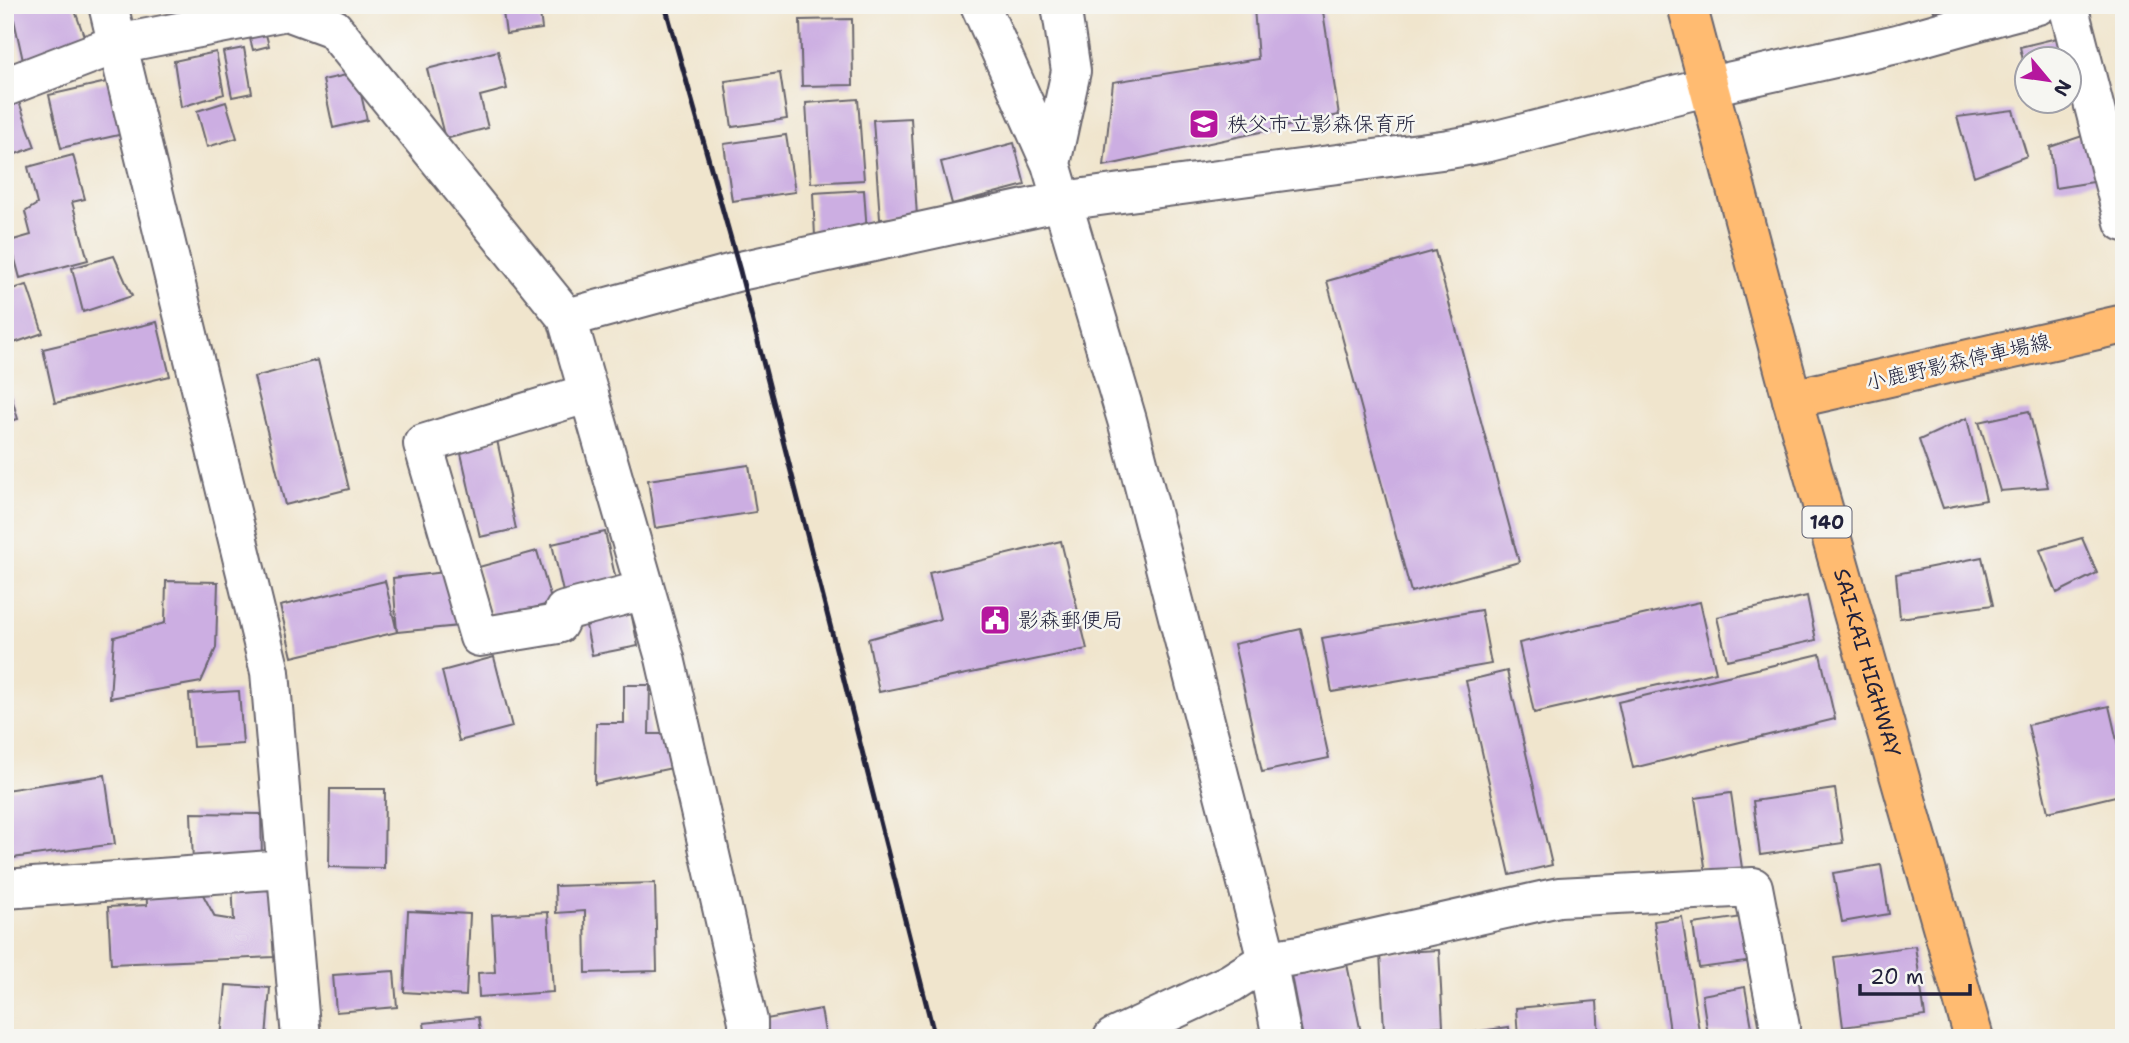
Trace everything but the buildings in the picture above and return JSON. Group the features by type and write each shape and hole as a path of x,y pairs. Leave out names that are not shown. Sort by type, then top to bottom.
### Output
{"main road":[{"name":"SAI-KAI HIGHWAY","path":"1687,5 1792,399 1974,1038"},
{"name":"小鹿野影森停車場線","path":"1792,399 2124,324"}],"street":[{"path":"108,5 270,672 301,1038"},
{"path":"980,5 1051,164 1127,420 1267,960 1282,1038"},
{"path":"1051,164 1071,71 1061,5"},
{"path":"2068,5 2124,222"},
{"path":"567,318 740,271 1062,201 1489,142 1710,86 1897,44 2014,8"},
{"path":"5,87 117,44 287,10 333,28 567,318 665,658 748,1021 748,1038"},
{"path":"589,393 423,444 426,457 479,637 558,624 564,611 645,590"},
{"path":"5,889 285,869"},
{"path":"1113,1038 1231,983 1267,960 1559,897 1753,887 1780,1027"}],"railway":[{"path":"665,5 740,271 935,1038"}],"place":[{"name":"秩父市立影森保育所","path":"1204,124"},
{"name":"影森郵便局","path":"995,620"}]}
